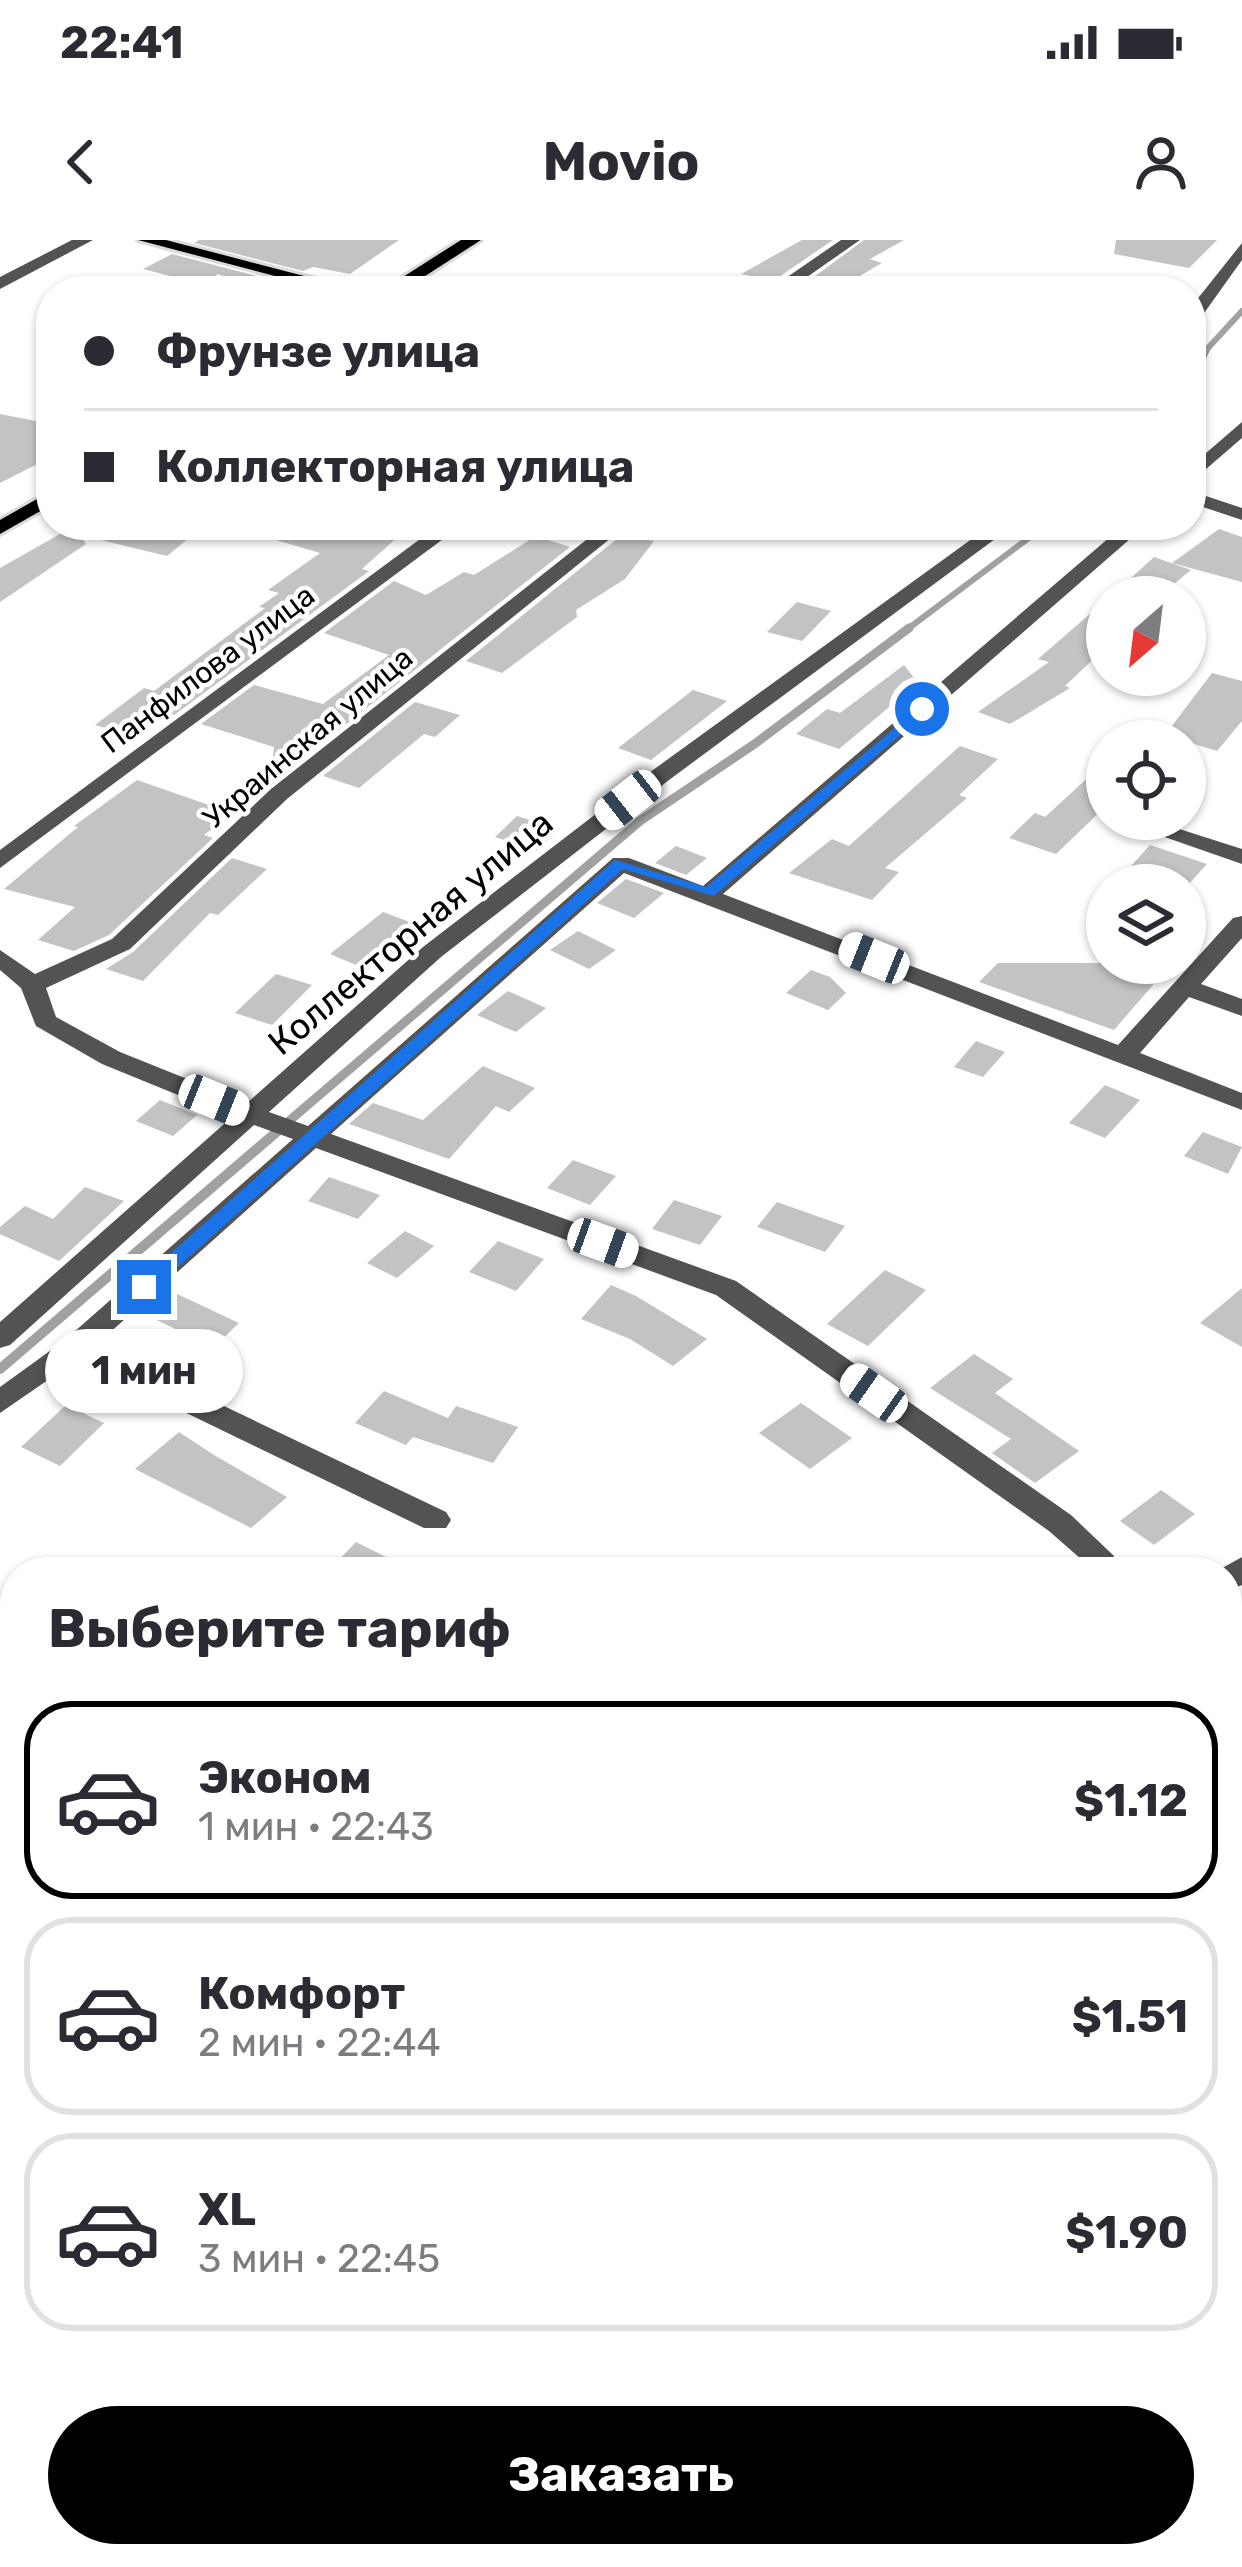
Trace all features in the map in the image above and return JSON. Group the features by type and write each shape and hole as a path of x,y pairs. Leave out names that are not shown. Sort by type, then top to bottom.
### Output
{"main road":[{"path":"146,240 292,276"},
{"path":"414,276 473,240"},
{"path":"0,528 36,506"}],"street":[{"path":"0,284 86,240"},
{"path":"798,276 852,240"},
{"path":"1206,298 1242,248"},
{"path":"1206,462 1242,428"},
{"path":"1206,502 1242,514"},
{"name":"Панфилова улица","path":"0,861 432,540"},
{"name":"Украинская улица","path":"32,986 121,944 279,794 598,540"},
{"name":"Коллекторная улица","path":"0,1338 450,938 661,775 983,540"},
{"path":"709,892 1119,540"},
{"path":"1190,840 1242,857"},
{"path":"0,1402 76,1347 621,863 709,892 1242,1102"},
{"path":"1123,1056 1242,923"},
{"path":"0,957 32,986 45,1022 111,1058 249,1114 726,1288 1060,1523 1098,1557"},
{"path":"1185,987 1242,1008"},
{"path":"76,1347 435,1520"}],"building":[{"path":"399,240 350,274 313,267 303,271 194,243"},
{"path":"802,240 833,240 780,276 741,274"},
{"path":"864,240 904,240 870,259 882,263 860,276 815,276"},
{"path":"1116,240 1217,240 1189,268 1114,254"},
{"path":"172,254 257,276 171,276 143,269"},
{"path":"0,414 36,421 36,465 0,483"},
{"path":"1219,529 1242,537 1242,582 1172,563"},
{"path":"49,540 83,540 86,544 0,602 0,568"},
{"path":"101,540 187,540 167,556"},
{"path":"276,540 394,540 362,569 369,571 174,715 164,712 132,736 95,725 144,688 154,691 265,608 259,607 279,593 268,590 320,553"},
{"path":"530,540 570,547 287,771 272,766 274,747 201,724 254,685 323,704 389,655 324,633 394,581 426,595 464,572 474,575"},
{"path":"616,540 654,541 625,579 576,610 577,617 502,673 466,661"},
{"path":"1154,557 1191,570 1184,576 1133,576"},
{"path":"797,602 831,611 802,641 767,632"},
{"path":"1086,617 1086,666 1065,686 1070,688 1010,724 978,712 1049,662 1038,659"},
{"path":"904,665 918,683 839,749 796,734 827,709 840,713"},
{"path":"1212,673 1242,681 1242,721 1217,751 1206,748 1206,720 1176,720 1195,696 1206,696 1206,681"},
{"path":"693,690 727,701 651,760 618,748"},
{"path":"415,702 460,715 435,737 424,734 359,788 323,776"},
{"path":"960,746 998,759 959,795 967,798 885,868 899,872 872,900 789,873 832,839 849,846"},
{"path":"1086,779 1086,825 1056,854 1009,838 1035,813 1045,817"},
{"path":"137,780 232,813 204,835 213,838 109,935 74,951 38,940 75,907 4,889 78,827 74,826"},
{"path":"517,816 559,829 537,850 495,837"},
{"path":"1150,845 1207,864 1206,865 1133,864"},
{"path":"676,846 707,858 686,875 655,863"},
{"path":"232,858 267,869 218,915 210,913 143,981 106,969 133,952"},
{"path":"626,879 664,893 634,918 597,903"},
{"path":"383,912 423,927 368,970 330,954"},
{"path":"578,931 616,950 589,969 550,950"},
{"path":"998,963 1086,963 1086,984 1154,984 1114,1030 979,982"},
{"path":"811,970 830,977 846,993 828,1010 786,993"},
{"path":"276,974 312,985 272,1025 235,1013"},
{"path":"508,991 546,1008 516,1032 477,1015"},
{"path":"976,1041 1005,1052 983,1077 954,1067"},
{"path":"483,1066 535,1088 509,1112 496,1106 449,1159 349,1124 373,1103 423,1120"},
{"path":"1105,1085 1140,1100 1105,1138 1069,1123"},
{"path":"160,1100 197,1115 173,1136 136,1121"},
{"path":"1203,1132 1242,1147 1228,1174 1184,1156"},
{"path":"573,1160 616,1176 590,1205 547,1188"},
{"path":"329,1177 380,1195 358,1219 308,1201"},
{"path":"85,1187 124,1201 59,1261 0,1234 0,1227 25,1206 53,1219"},
{"path":"674,1200 722,1216 700,1245 652,1229"},
{"path":"777,1202 845,1226 825,1252 757,1227"},
{"path":"405,1231 434,1246 397,1278 367,1263"},
{"path":"498,1241 544,1259 516,1291 469,1272"},
{"path":"885,1270 926,1290 868,1346 827,1324"},
{"path":"611,1285 707,1339 673,1366 630,1339 581,1319"},
{"path":"1242,1288 1242,1347 1200,1323"},
{"path":"175,1293 239,1323 214,1347 148,1316"},
{"path":"974,1354 1013,1379 995,1393 1079,1451 1035,1483 992,1453 1011,1439 930,1388"},
{"path":"384,1391 448,1418 456,1406 518,1427 493,1463 413,1437 406,1445 355,1423"},
{"path":"801,1403 852,1438 810,1469 759,1433"},
{"path":"66,1405 104,1423 60,1466 21,1447"},
{"path":"179,1432 287,1497 251,1528 135,1469"},
{"path":"1161,1490 1195,1514 1154,1545 1120,1521"},
{"path":"356,1542 386,1557 342,1557"}],"waterway":[{"path":"1206,352 1242,311"},
{"path":"905,631 1026,540"},
{"path":"282,1127 640,821 756,743 909,628"},
{"path":"0,1369 286,1124"}],"route":[{"path":"144,1287 621,863 709,892 922,709"}]}
